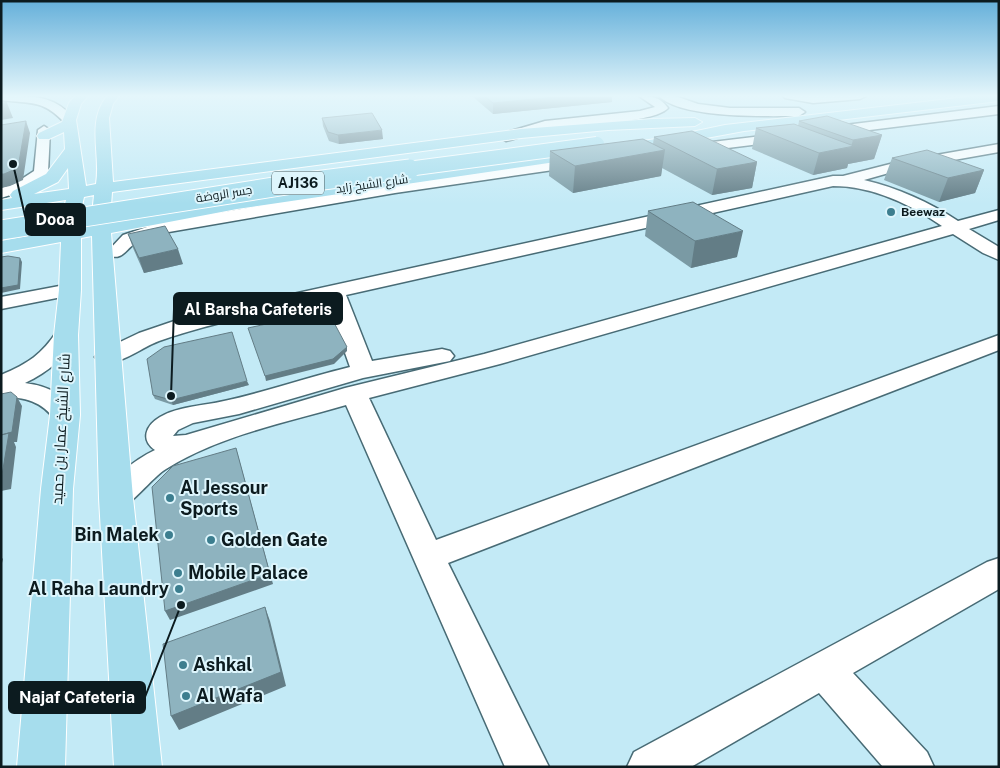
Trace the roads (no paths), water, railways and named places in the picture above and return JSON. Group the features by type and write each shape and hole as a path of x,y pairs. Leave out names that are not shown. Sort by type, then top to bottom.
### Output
{"main road":[{"name":"شارع الشيخ عمار بن حميد","path":"71,132 72,151 88,206 110,259 107,357 116,498 138,767"},
{"name":"شارع الشيخ عمار بن حميد","path":"41,767 57,489 65,415 66,335 70,281 88,206 105,181 102,132"},
{"name":"شارع الشيخ زايد","path":"1,249 88,206 175,179 364,152 553,132"},
{"path":"591,140 644,132"},
{"path":"591,140 686,132"},
{"name":"شارع الشيخ زايد","path":"1,207 88,206 172,216 237,204 681,139 718,132"},
{"name":"جسر الروضة","path":"1,217 310,170 591,140"},
{"name":"جسر الروضة","path":"1,230 591,140"},
{"path":"103,150 121,166 131,171 157,176 223,172"},
{"path":"1,200 34,189 52,178 72,151"},
{"path":"485,167 533,169"},
{"path":"1,240 38,230 88,206 127,191 175,179"},
{"path":"1,207 88,206 126,215 153,214 237,204"},
{"path":"38,230 51,221 54,214 50,209 41,206"},
{"path":"110,259 128,235 143,226 172,216"},
{"path":"1,249 25,250 56,259 70,281"}],"street":[{"path":"506,137 523,132"},
{"path":"110,259 129,239 159,228 386,190 533,169 828,132"},
{"path":"1,193 34,180 41,173 44,133"},
{"path":"847,181 902,165 999,148"},
{"path":"107,357 147,338 183,325 827,182 847,181 864,184 916,204 996,253"},
{"path":"116,498 140,473 154,462 186,444 359,383 516,351 999,215"},
{"path":"908,240 950,240 996,253"},
{"path":"1,303 70,281"},
{"path":"334,292 359,383 428,557 528,767"},
{"path":"1,384 39,365 56,350 66,335"},
{"path":"428,557 999,342"},
{"path":"1,390 28,391 42,394 60,407 65,415"},
{"path":"649,767 999,572"},
{"path":"823,670 912,767"}],"place":[{"name":"Dooa","path":"13,164"},
{"name":"Beewaz","path":"891,212"},
{"name":"Al Barsha Cafeteris","path":"171,396"},
{"name":"Al Jessour Sports","path":"170,498"},
{"name":"Bin Malek","path":"169,535"},
{"name":"Golden Gate","path":"211,540"},
{"name":"Mobile Palace","path":"178,573"},
{"name":"Al Raha Laundry","path":"179,589"},
{"name":"Najaf Cafeteria","path":"181,605"},
{"name":"Ashkal","path":"183,665"},
{"name":"Al Wafa","path":"186,696"}]}
